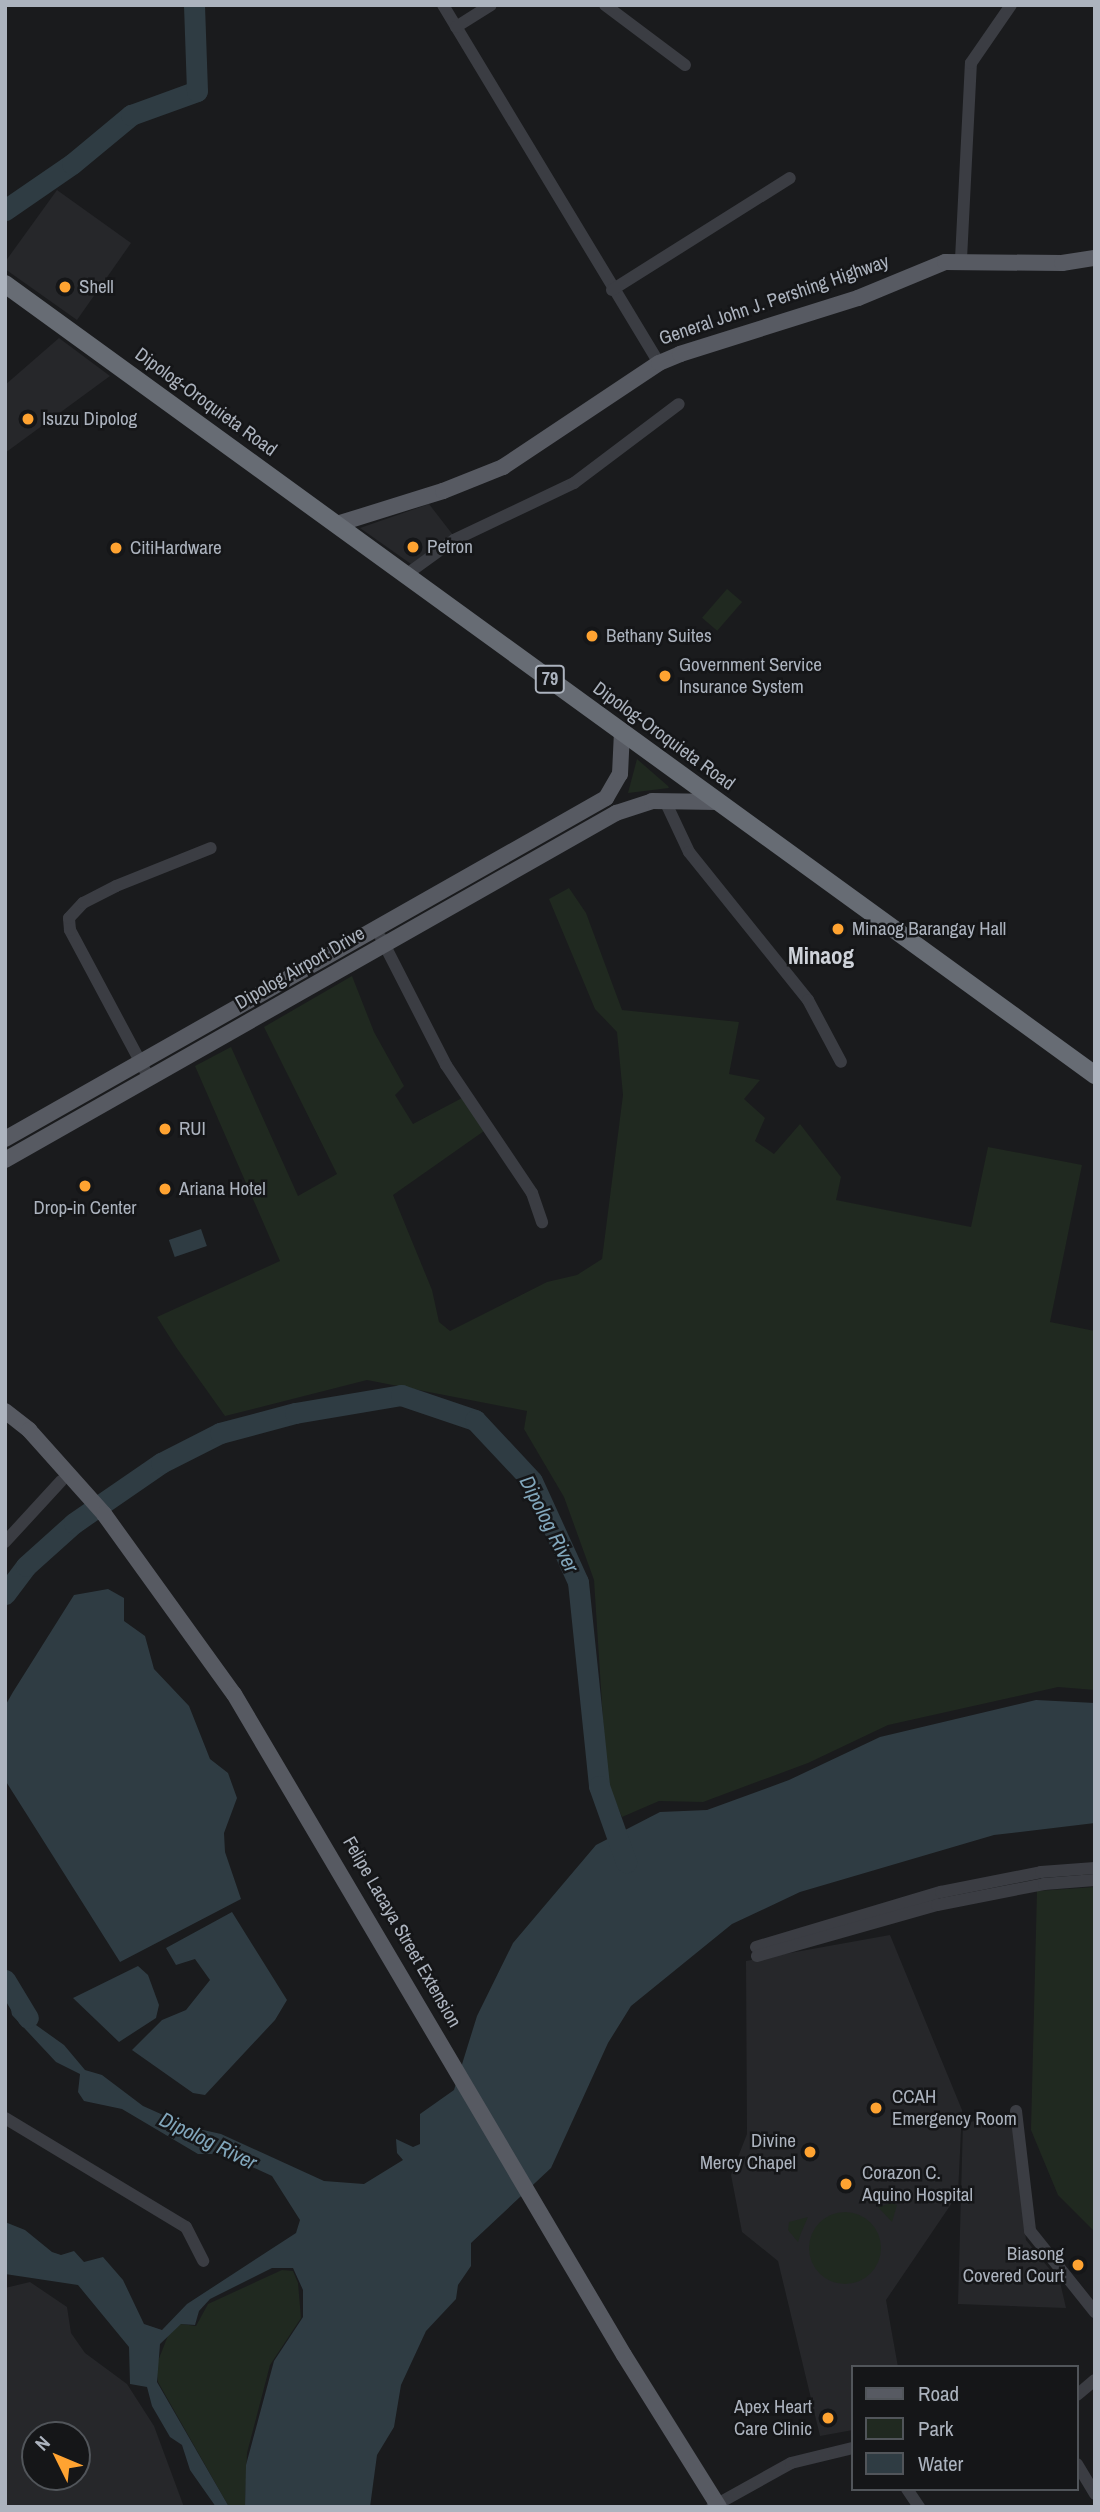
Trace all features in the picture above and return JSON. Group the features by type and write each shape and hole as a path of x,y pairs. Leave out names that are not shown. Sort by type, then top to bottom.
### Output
{"highway":[{"name":"Dipolog-Oroquieta Road","path":"5,284 1095,1075"}],"main road":[{"name":"General John J. Pershing Highway","path":"337,524 443,491 503,467 659,363 961,259 1062,263 1095,258"},
{"path":"616,813 606,798 620,774 622,732"},
{"name":"Dipolog Airport Drive","path":"5,1139 606,798"},
{"name":"Dipolog Airport Drive","path":"5,1160 616,813 639,804 665,801 718,802"},
{"name":"Felipe Lacaya Street Extension","path":"5,1411 104,1514 278,1763 624,2355 716,2505"}],"street":[{"path":"443,5 612,290 659,363"},
{"path":"456,27 491,5"},
{"path":"605,5 685,65"},
{"path":"961,259 971,63 1011,5"},
{"path":"612,290 790,178"},
{"path":"407,574 447,544 574,483 679,404"},
{"path":"665,801 689,852 808,999 841,1062"},
{"path":"149,1078 70,930 69,918 83,903 116,886 211,848"},
{"path":"376,929 446,1065 527,1186 542,1222"},
{"path":"5,1542 61,1481"},
{"path":"1095,1868 1041,1872 941,1892 757,1951 937,1905 1044,1884 1095,1880"},
{"path":"1016,2111 1030,2231 1095,2312"},
{"path":"5,2118 186,2227 203,2262"},
{"path":"1079,2393 1095,2380"},
{"path":"716,2505 791,2463 852,2448"},
{"path":"1079,2467 1095,2494"},
{"path":"908,2491 919,2507"}],"shaded area":[{"path":"57,190 131,243 77,320 5,269 5,262"},
{"name":"Isuzu Dipolog","path":"59,338 110,376 5,453 5,385"},
{"path":"429,504 453,535 411,564 360,528"},
{"name":"Corazon C. Aquino Hospital","path":"890,1935 962,2110 958,2194 886,2300 898,2365 852,2365 852,2430 820,2436 778,2261 742,2232 731,2175 747,2134 746,1961"},
{"path":"1013,2119 1026,2240 1060,2282 1066,2308 958,2304 963,2122"},
{"path":"30,2282 67,2307 71,2333 85,2353 127,2384 154,2426 184,2507 5,2507 5,2288"}],"green space":[{"path":"727,589 742,602 717,631 702,618"},
{"path":"637,759 668,786 669,788 628,793"},
{"path":"569,888 586,913 622,1010 739,1022 729,1074 760,1080 744,1099 765,1118 755,1141 774,1154 800,1124 841,1177 836,1200 971,1227 988,1147 1082,1165 1050,1322 1095,1331 1095,1690 1058,1687 888,1725 808,1763 703,1802 659,1801 622,1817 607,1782 594,1580 564,1497 524,1429 527,1411 367,1380 225,1416 176,1347 157,1317 280,1261 195,1066 231,1047 298,1196 337,1174 264,1027 352,976 374,1032 404,1086 395,1095 413,1124 462,1098 484,1131 393,1195 432,1290 439,1322 450,1331 547,1282 577,1275 602,1259 623,1095 617,1032 595,1009 549,899"},
{"path":"1095,1887 1095,2232 1058,2195 1031,2130 1037,1891"},
{"path":"892,2203 897,2205 892,2222 878,2207"},
{"path":"852,2212 871,2222 879,2234 879,2262 871,2274 859,2282 838,2284 819,2274 811,2262 809,2241 819,2222 831,2214"},
{"path":"808,2217 798,2242 788,2230 789,2222"},
{"path":"282,2270 293,2271 298,2283 301,2318 270,2365 247,2453 245,2507 229,2507 158,2382 156,2366 169,2333 181,2324 196,2326 208,2304"}],"water":[{"path":"201,1229 207,1246 175,1257 169,1240"},
{"path":"108,1589 124,1598 124,1621 145,1636 154,1669 189,1706 210,1759 228,1773 237,1798 224,1833 225,1852 241,1899 120,1962 5,1780 5,1706 74,1595"},
{"path":"1036,1700 1095,1703 1095,1823 994,1835 800,1892 732,1924 631,2006 608,2043 551,2168 471,2243 471,2266 458,2285 456,2299 426,2331 401,2385 394,2427 377,2455 370,2507 245,2507 246,2465 274,2361 303,2317 303,2290 293,2268 272,2268 210,2299 199,2311 195,2325 181,2324 160,2344 157,2382 229,2507 216,2507 190,2470 182,2445 170,2437 152,2406 147,2387 130,2384 129,2347 78,2285 5,2274 5,2222 25,2230 52,2252 61,2255 74,2251 84,2262 103,2257 123,2280 144,2324 162,2330 187,2304 296,2233 300,2220 272,2176 224,2154 198,2154 122,2109 84,2101 78,2092 80,2074 56,2062 12,2015 9,2000 16,1992 33,2012 36,2025 64,2045 85,2070 102,2075 143,2106 190,2127 221,2134 324,2181 364,2184 403,2160 397,2153 396,2139 413,2147 420,2144 420,2114 454,2090 477,2016 513,1943 596,1845 660,1812 707,1810 789,1780 880,1737"},
{"path":"232,1912 287,2000 275,2020 205,2095 193,2093 132,2050 162,2020 186,2010 210,1980 195,1959 176,1965 166,1948"},
{"path":"138,1966 148,1975 159,2005 156,2018 119,2042 73,1998"}],"waterway":[{"path":"5,210 72,164 131,115 197,91 194,5"},
{"name":"Dipolog River","path":"5,1594 26,1566 74,1523 161,1463 220,1433 295,1413 401,1395 475,1420 532,1481 578,1582 599,1786 626,1862"},
{"name":"Dipolog River","path":"5,1980 28,2018"}],"place":[{"name":"Shell","path":"65,287"},
{"name":"Isuzu Dipolog","path":"28,419"},
{"name":"Petron","path":"413,547"},
{"name":"CitiHardware","path":"116,548"},
{"name":"Bethany Suites","path":"592,636"},
{"name":"Government Service Insurance System","path":"665,676"},
{"name":"Minaog Barangay Hall","path":"838,929"},
{"name":"RUI","path":"165,1129"},
{"name":"Drop-in Center","path":"85,1186"},
{"name":"Ariana Hotel","path":"165,1189"},
{"name":"CCAH Emergency Room","path":"876,2108"},
{"name":"Divine Mercy Chapel","path":"810,2152"},
{"name":"Corazon C. Aquino Hospital","path":"846,2184"},
{"name":"Biasong Covered Court","path":"1078,2265"},
{"name":"Apex Heart Care Clinic","path":"828,2418"}],"district":[{"name":"Minaog","path":"821,956"}]}
